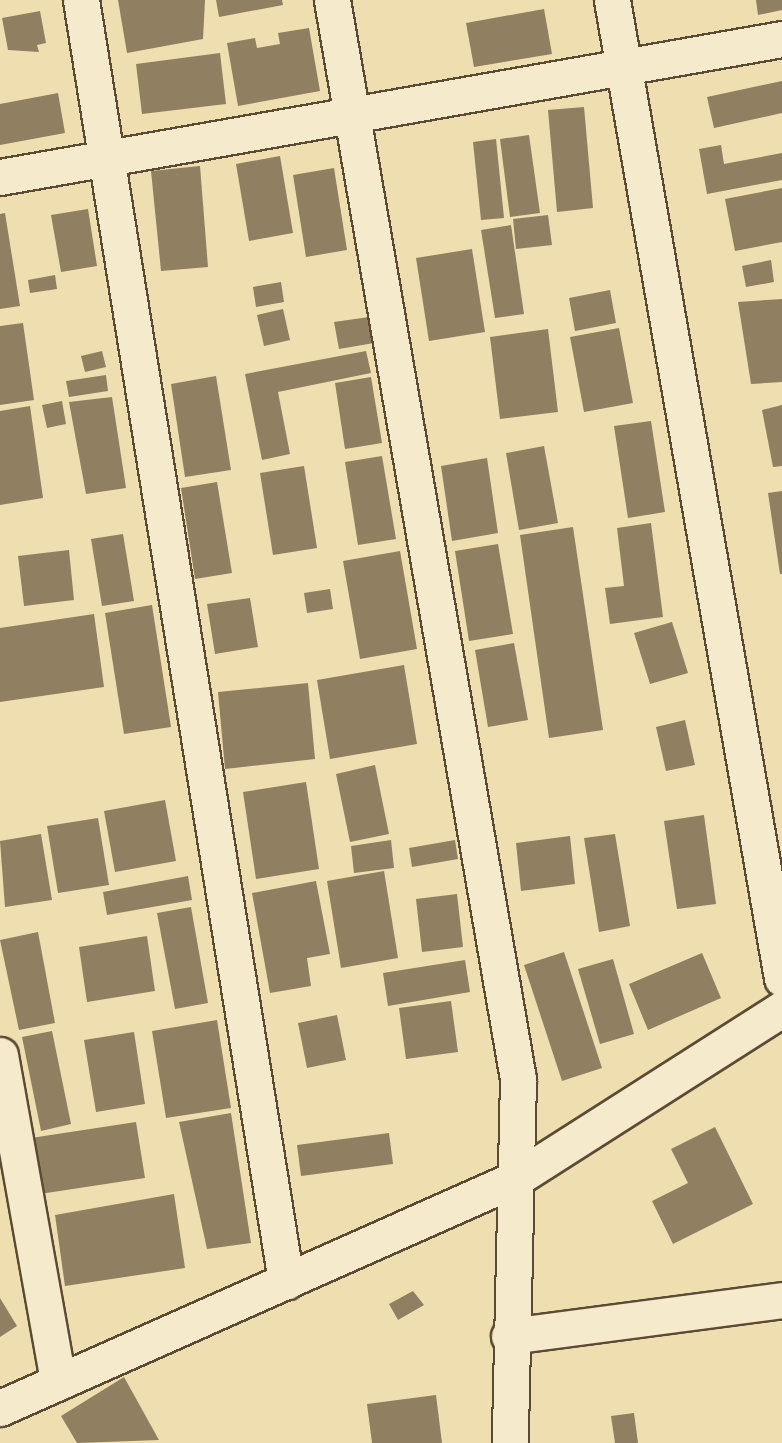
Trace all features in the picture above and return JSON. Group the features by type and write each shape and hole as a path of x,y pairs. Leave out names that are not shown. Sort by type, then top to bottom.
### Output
{"street":[{"path":"80,0 111,160 286,1282"},
{"path":"332,0 518,1080 510,1443"},
{"path":"612,0 782,978"},
{"path":"0,177 782,40"},
{"path":"0,1408 515,1179 782,1009"},
{"path":"0,1055 58,1382"},
{"path":"510,1336 782,1300"}],"building":[{"path":"118,0 205,0 203,39 127,53"},
{"path":"216,0 282,0 283,5 219,17"},
{"path":"756,0 782,0 782,10 758,15"},
{"path":"544,9 552,54 474,67 466,23"},
{"path":"40,11 46,43 37,45 39,52 8,50 2,18"},
{"path":"309,28 320,91 238,106 227,43 255,38 257,48 280,44 278,33"},
{"path":"220,53 226,104 142,114 136,64"},
{"path":"782,81 782,113 714,128 707,97"},
{"path":"58,93 65,133 0,145 0,104"},
{"path":"584,107 593,208 557,212 548,110"},
{"path":"529,135 540,213 510,217 500,139"},
{"path":"496,139 504,218 481,220 473,142"},
{"path":"721,145 724,164 782,153 782,180 707,194 699,149"},
{"path":"280,156 293,233 249,241 236,164"},
{"path":"200,166 208,267 161,271 151,171"},
{"path":"334,168 347,250 306,257 293,175"},
{"path":"782,188 782,242 735,251 725,199"},
{"path":"88,209 97,266 61,272 51,215"},
{"path":"5,213 20,306 0,309 0,214"},
{"path":"548,215 552,245 516,249 513,219"},
{"path":"511,225 524,314 495,318 481,230"},
{"path":"472,249 485,332 429,341 416,258"},
{"path":"771,260 774,282 746,287 742,266"},
{"path":"55,275 57,289 30,293 28,280"},
{"path":"281,282 284,302 256,307 253,287"},
{"path":"610,290 616,323 575,331 569,298"},
{"path":"782,299 782,382 751,384 738,302"},
{"path":"283,309 290,340 264,346 257,315"},
{"path":"376,316 380,342 339,349 334,322"},
{"path":"23,323 34,400 0,405 0,326"},
{"path":"619,328 633,403 584,412 570,337"},
{"path":"548,329 558,412 500,419 490,337"},
{"path":"102,351 106,367 85,372 81,356"},
{"path":"366,351 371,373 278,392 290,454 262,460 245,374"},
{"path":"106,375 108,391 69,397 66,381"},
{"path":"216,376 231,470 185,477 171,384"},
{"path":"371,377 382,443 345,449 335,383"},
{"path":"112,397 126,488 86,494 69,402"},
{"path":"62,401 66,424 47,428 42,405"},
{"path":"782,405 782,466 773,467 762,410"},
{"path":"30,406 43,498 0,505 0,411"},
{"path":"651,421 665,512 628,518 614,426"},
{"path":"544,446 558,523 519,530 506,453"},
{"path":"382,456 396,539 358,545 345,462"},
{"path":"487,458 498,533 452,541 441,466"},
{"path":"304,466 317,548 273,555 260,473"},
{"path":"217,482 232,573 195,579 181,488"},
{"path":"782,491 782,574 780,574 768,493"},
{"path":"651,523 663,617 610,624 605,588 624,586 617,528"},
{"path":"573,527 603,730 549,738 520,535"},
{"path":"123,534 134,601 102,606 91,539"},
{"path":"498,544 513,634 469,641 455,551"},
{"path":"69,550 74,600 24,606 18,556"},
{"path":"400,551 417,649 360,659 343,561"},
{"path":"330,589 333,609 307,613 304,593"},
{"path":"250,598 258,647 215,654 207,604"},
{"path":"152,605 171,727 124,734 105,613"},
{"path":"94,614 104,687 0,702 0,628"},
{"path":"672,622 688,673 650,684 634,633"},
{"path":"514,643 528,720 488,727 475,650"},
{"path":"404,665 417,744 330,759 317,680"},
{"path":"308,683 315,759 225,769 218,692"},
{"path":"685,720 695,765 666,771 656,727"},
{"path":"375,765 389,834 350,842 336,774"},
{"path":"306,782 319,869 256,879 243,792"},
{"path":"165,800 176,861 115,872 104,811"},
{"path":"704,815 716,904 677,909 664,821"},
{"path":"98,818 109,885 58,893 47,826"},
{"path":"41,834 52,900 5,907 0,841"},
{"path":"615,834 630,926 599,932 584,838"},
{"path":"570,836 575,884 521,891 516,843"},
{"path":"391,840 394,868 354,873 351,846"},
{"path":"455,840 458,859 412,867 409,848"},
{"path":"384,871 398,958 341,968 327,881"},
{"path":"188,876 192,900 107,915 103,892"},
{"path":"316,881 330,954 307,958 311,986 270,993 252,893"},
{"path":"457,894 463,947 422,952 416,899"},
{"path":"191,907 208,1003 175,1009 157,913"},
{"path":"38,932 55,1023 19,1030 0,940"},
{"path":"147,936 155,991 87,1002 79,947"},
{"path":"564,952 602,1068 562,1081 524,965"},
{"path":"702,953 721,998 648,1030 629,984"},
{"path":"613,959 634,1034 600,1044 578,969"},
{"path":"465,960 470,992 388,1006 383,973"},
{"path":"451,1001 458,1052 406,1059 399,1008"},
{"path":"337,1015 346,1060 307,1068 298,1023"},
{"path":"217,1020 231,1108 166,1118 152,1031"},
{"path":"52,1031 71,1124 41,1131 22,1037"},
{"path":"134,1032 145,1104 96,1112 84,1040"},
{"path":"231,1113 251,1243 207,1249 179,1122"},
{"path":"136,1122 145,1178 40,1194 31,1138"},
{"path":"715,1127 753,1204 673,1244 652,1201 688,1183 671,1149"},
{"path":"389,1133 393,1164 301,1176 297,1145"},
{"path":"174,1194 185,1268 65,1286 55,1215"},
{"path":"413,1291 424,1305 398,1320 389,1304"},
{"path":"0,1298 17,1326 0,1337"},
{"path":"124,1377 159,1440 77,1443 61,1416"},
{"path":"436,1395 442,1443 372,1443 367,1404"},
{"path":"634,1413 638,1443 615,1443 611,1416"}]}
